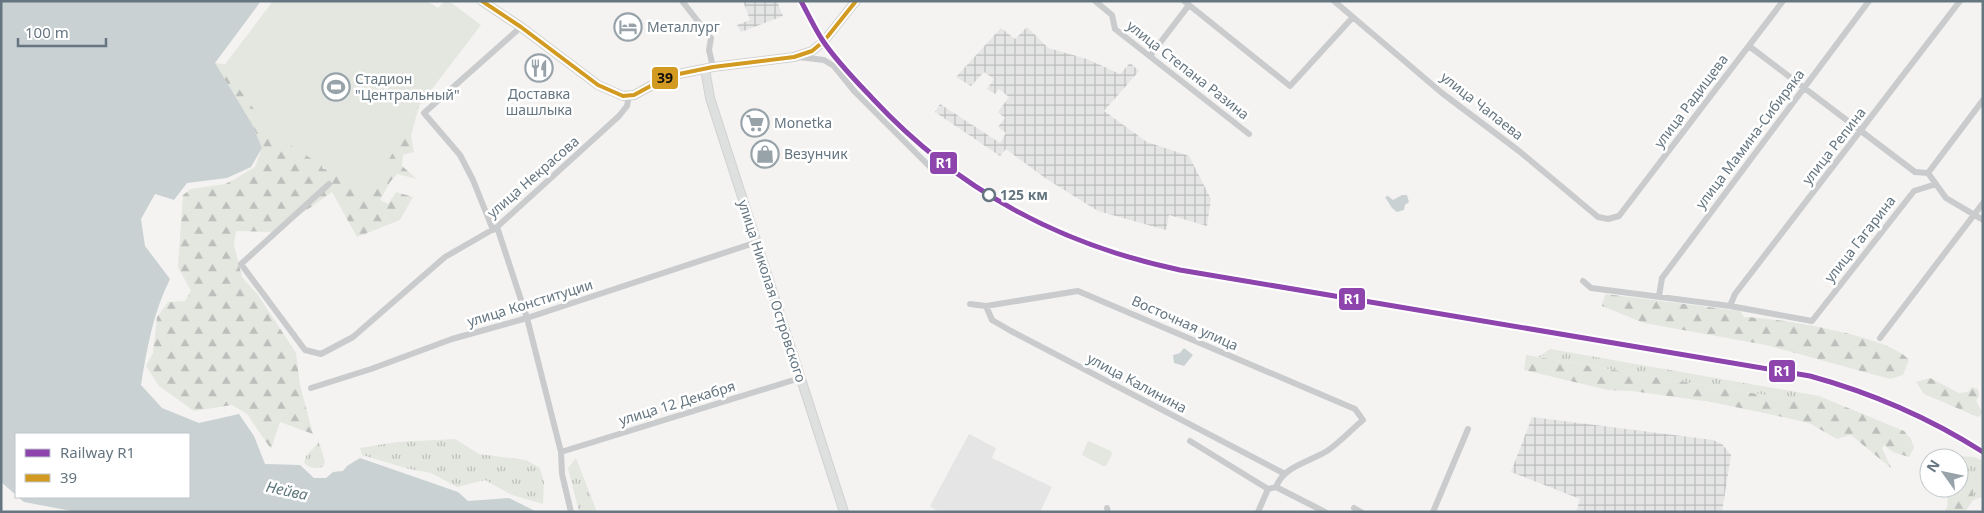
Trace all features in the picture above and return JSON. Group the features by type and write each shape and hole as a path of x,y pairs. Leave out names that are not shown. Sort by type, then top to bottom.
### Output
{"main road":[{"path":"482,1 521,27 598,85 623,96 628,96 669,76 709,68 794,57 812,51 824,41 856,1"},
{"name":"улица Николая Островского","path":"709,68 710,98 844,512"}],"street":[{"path":"682,1 711,38 709,68"},
{"name":"улица Степана Разина","path":"1095,1 1112,15 1116,29 1249,134"},
{"name":"улица Чапаева","path":"1334,1 1442,92 1519,151 1598,217 1608,220 1618,216"},
{"name":"улица Радищева","path":"1618,216 1783,1"},
{"name":"улица Мамина-Сибиряка","path":"1659,296 1662,278 1870,1"},
{"name":"улица Репина","path":"1730,306 1735,294 1960,1"},
{"path":"1150,56 1186,3 1290,86 1353,17"},
{"path":"521,27 424,113 460,155 495,228 528,318 561,452 562,474 571,512"},
{"path":"1749,46 1803,89 1915,172 1928,173 1946,198 1983,220"},
{"path":"794,57 824,60 834,66 855,92 932,169"},
{"name":"улица Некрасова","path":"329,184 241,264 305,350 321,354 353,337 446,257 495,228 619,116 627,106 628,96"},
{"path":"1928,173 1982,100"},
{"name":"улица Гагарина","path":"1730,306 1812,321 1914,191 1936,184"},
{"path":"1880,338 1983,203"},
{"name":"улица Конституции","path":"311,388 452,340 528,318 758,242"},
{"path":"1582,281 1591,288 1730,306"},
{"name":"Восточная улица","path":"970,304 986,306 1078,291 1355,409 1363,420 1327,451 1302,462 1285,474"},
{"name":"улица Калинина","path":"986,306 992,320 1011,331 1285,474"},
{"name":"улица 12 Декабря","path":"561,452 800,378"},
{"path":"1433,512 1468,428"},
{"path":"1190,441 1268,489 1276,487 1285,474"},
{"path":"1276,487 1324,512"},
{"path":"1258,512 1268,489"},
{"path":"1354,508 1361,512"}],"shaded area":[{"path":"743,1 777,1 783,16 741,32 737,25 750,20"},
{"path":"1027,27 1048,48 1087,59 1120,74 1130,63 1139,71 1104,111 1147,142 1189,156 1211,199 1207,226 1169,215 1166,230 1098,211 1045,178 1006,149 1000,156 935,112 940,104 1000,143 1006,133 998,127 1005,118 998,112 1009,97 999,89 995,94 987,89 994,79 984,72 971,86 956,77 1001,28 1015,39"},
{"path":"1532,417 1713,440 1722,444 1731,455 1722,512 1576,512 1580,499 1511,472"},
{"path":"969,434 996,448 992,458 1052,487 1040,512 939,512 930,506"}],"green space":[{"name":"Стадион \"Центральный\"","path":"273,1 427,1 438,8 445,1 449,1 481,25 419,106 368,197 270,131 223,67"},
{"path":"214,63 236,65 320,159 323,169 340,166 419,106 411,136 414,152 403,155 402,166 417,179 397,174 380,200 388,204 396,192 413,197 400,220 357,237 332,192 276,232 236,231 234,245 242,277 258,295 296,353 300,385 313,434 280,422 271,449 247,414 232,405 194,411 159,386 146,366 153,353 157,317 168,302 185,301 191,291 178,267 183,195 191,189 225,184 235,179 255,167 262,148 252,124"},
{"path":"1605,294 1740,311 1744,317 1832,330 1880,343 1898,351 1909,360 1903,375 1890,379 1766,345 1644,323 1602,306"},
{"path":"1550,349 1819,396 1794,399 1538,357"},
{"path":"1526,355 1794,399 1819,396 1904,431 1911,439 1914,448 1909,457 1893,452 1884,445 1882,448 1891,468 1851,435 1837,439 1809,423 1769,414 1711,402 1632,391 1608,390 1524,370"},
{"path":"1930,378 1959,393 1968,392 1972,387 1978,389 1979,396 1976,401 1983,413 1978,417 1924,394 1916,382"},
{"path":"455,439 479,454 526,460 540,468 544,482 543,504 512,495 485,480 457,487 431,473 409,469 362,455 360,448 397,442"},
{"path":"1088,441 1111,451 1112,454 1106,466 1082,455"},
{"path":"319,442 325,462 323,467 315,468 306,465 304,463 306,456"},
{"path":"1969,457 1983,461 1983,497 1973,500 1973,487 1969,489"},
{"path":"576,458 597,512 579,512 568,468"},
{"path":"1973,486 1973,500 1965,512 1944,512 1947,507 1948,498 1969,498 1969,489"}],"water":[{"name":"Нейва","path":"1,1 261,1 215,63 252,124 262,148 251,167 227,178 187,183 174,200 155,194 141,219 145,246 170,279 155,318 148,344 141,385 162,408 199,423 239,414 254,436 265,464 300,465 314,478 326,478 333,472 343,471 347,466 360,458 458,492 468,501 509,498 537,512 77,512 24,502 19,498 190,498 190,433 15,433 15,494 1,482"},
{"path":"1402,195 1407,195 1409,202 1405,205 1404,210 1397,212 1385,197 1388,196 1393,200"},
{"path":"1184,348 1193,355 1184,366 1174,363 1173,355 1180,353"}],"rail line":[{"name":"R1","path":"801,1 828,49 840,64 906,131 940,160 975,186 1013,209 1093,245 1135,259 1180,270 1810,376 1855,390 1899,407 1962,439 1983,452"}],"transit line":[{"name":"39","path":"482,1 521,27 598,85 623,96 634,95 669,76 713,67 794,57 812,51 824,41 856,1"}],"place":[{"name":"Металлург","path":"628,27"},
{"name":"Доставка шашлыка","path":"539,68"},
{"name":"Стадион \"Центральный\"","path":"336,87"},
{"name":"Monetka","path":"755,123"},
{"name":"Везунчик","path":"765,154"},
{"name":"125 км","path":"989,195"}]}
